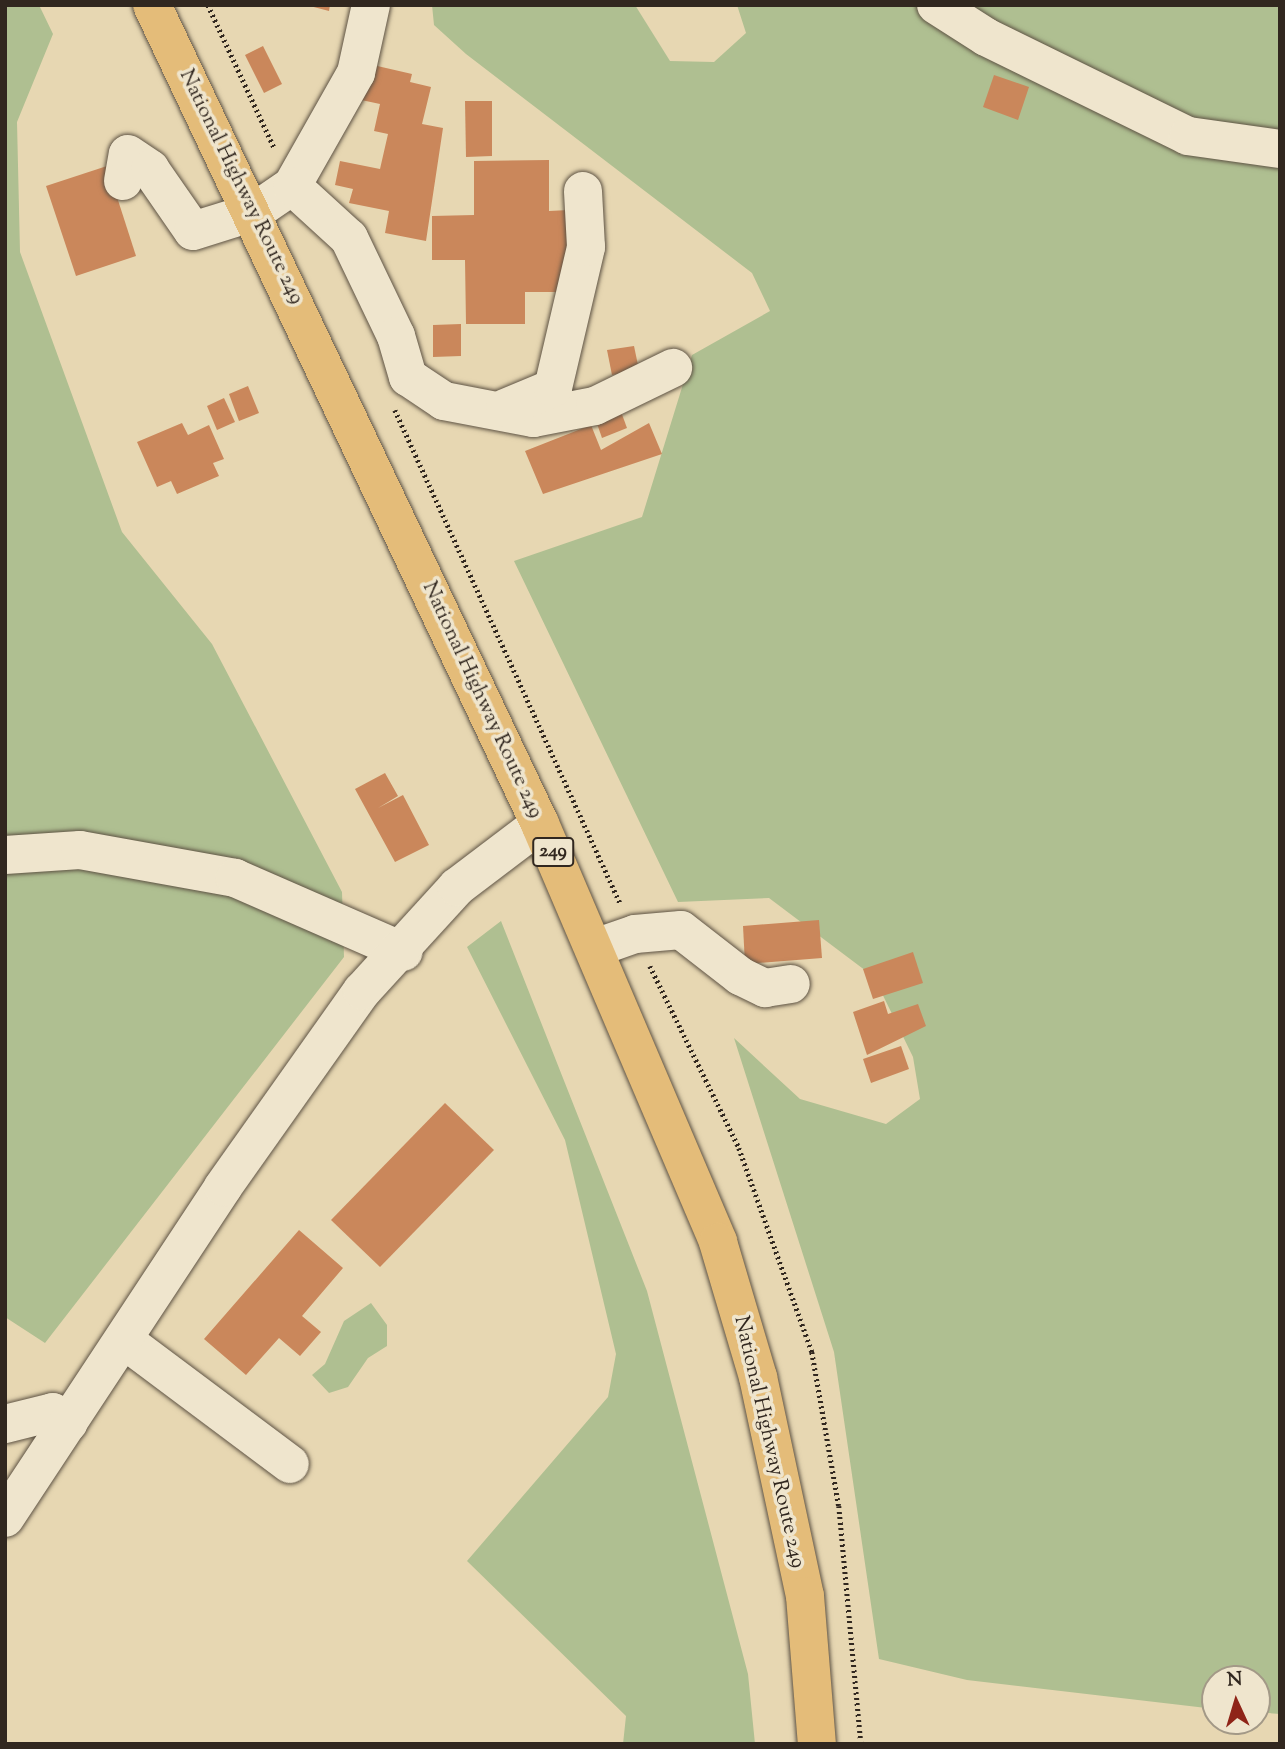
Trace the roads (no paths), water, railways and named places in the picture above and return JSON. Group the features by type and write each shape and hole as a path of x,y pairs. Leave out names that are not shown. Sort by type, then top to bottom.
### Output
{"highway":[{"name":"National Highway Route 249","path":"152,5 254,212 540,824 718,1242 758,1377 805,1596 817,1744"}],"street":[{"path":"123,181 128,154 150,169 193,231 254,212 356,73 370,5"},
{"path":"936,5 986,37 1188,136 1280,149"},
{"path":"285,171 349,238 396,336 408,377 444,401 533,418 596,407 673,368"},
{"path":"497,411 553,388 586,247 583,191"},
{"path":"5,1518 362,991 404,952 457,887 540,824"},
{"path":"5,855 80,850 235,878 404,952"},
{"path":"595,948 635,934 681,930 740,976 765,988 791,984"},
{"path":"124,1340 290,1464"},
{"path":"5,1424 53,1412 69,1423"}]}
